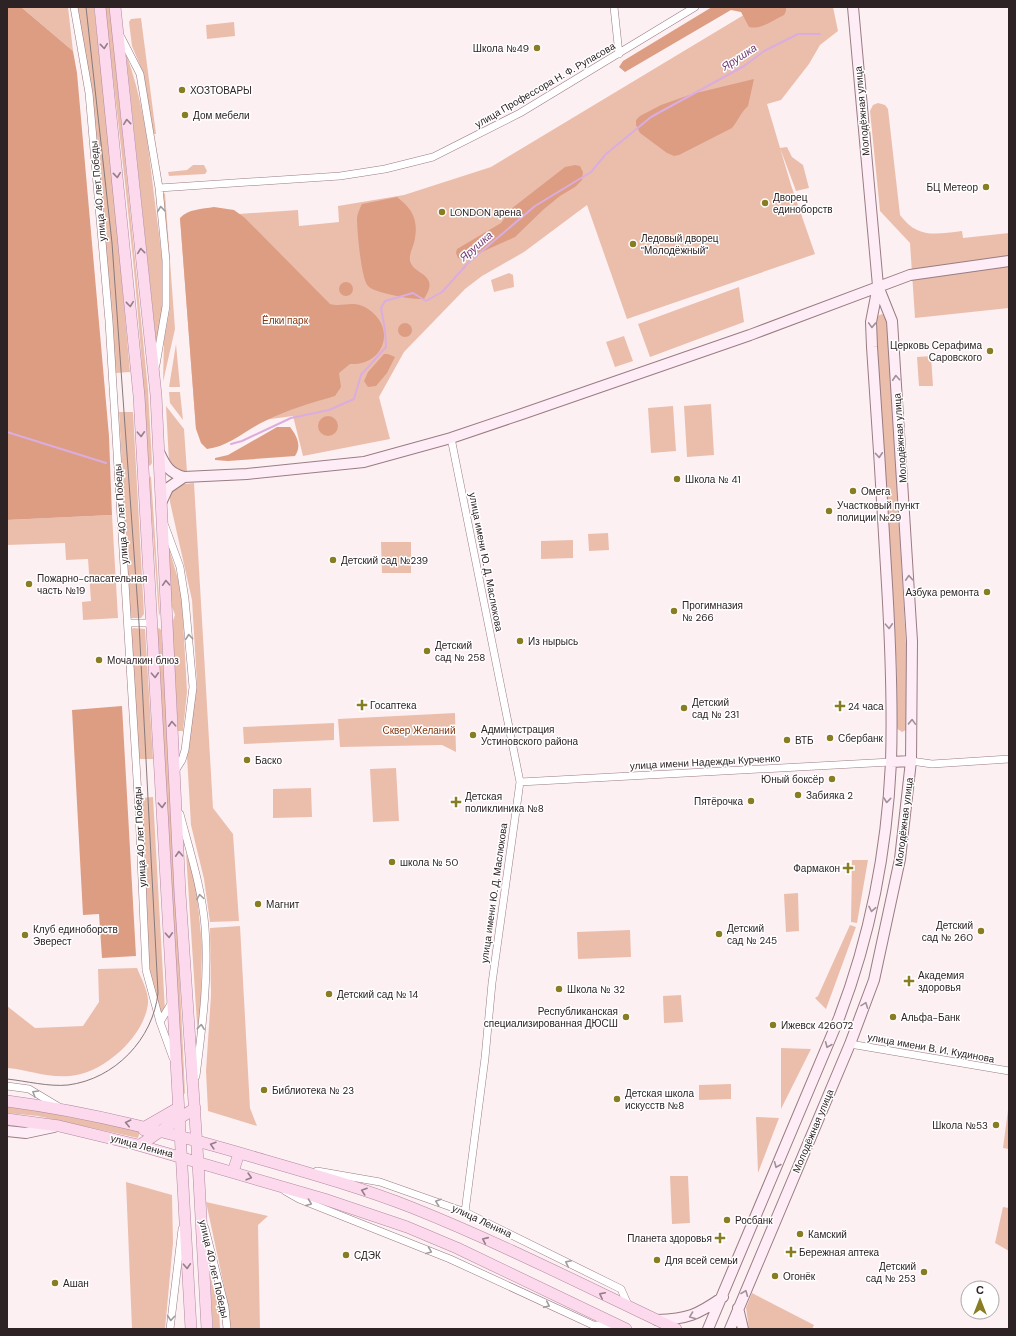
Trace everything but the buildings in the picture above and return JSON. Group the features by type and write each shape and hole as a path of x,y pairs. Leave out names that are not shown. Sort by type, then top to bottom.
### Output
{"main road":[{"name":"улица 40 лет Победы","path":"100,7 139,396 191,1329"},
{"name":"улица 40 лет Победы","path":"115,7 155,373 176,801 207,1329"},
{"name":"Молодёжная улица","path":"708,1329 723,1297 855,976 868,928 882,858 891,762 890,642 871,322 878,286 852,7"},
{"path":"160,453 166,467 174,475 184,477 247,474 364,462 451,438 750,335 878,286 910,276 1009,261"},
{"name":"Молодёжная улица","path":"730,1329 850,1044 874,980 892,905 900,859 911,761 912,641 892,321 878,286"},
{"path":"143,472 160,472"},
{"path":"162,501 168,488 184,477"},
{"path":"152,623 168,622"},
{"path":"891,762 911,761"},
{"path":"178,1095 194,1094"},
{"name":"улица Ленина","path":"7,1101 61,1108 162,1131 335,1181 413,1208 524,1257 670,1328"},
{"path":"139,1145 145,1127 195,1108"},
{"path":"139,1145 162,1131 179,1114"},
{"name":"улица Ленина","path":"7,1119 59,1126 139,1145 275,1184 406,1227 457,1248 622,1327"},
{"path":"7,1131 26,1133 59,1126"},
{"path":"233,1172 239,1153"},
{"path":"184,1209 200,1208"},
{"path":"656,1320 680,1320 693,1316 723,1297"},
{"path":"738,1308 743,1329"}],"street":[{"name":"улица 40 лет Победы","path":"74,7 89,92 109,322 128,623 146,970 160,1022 176,1066"},
{"path":"614,7 619,54"},
{"name":"улица Профессора Н. Ф. Рупасова","path":"158,188 340,176 385,169 433,157 520,113 695,7"},
{"name":"улица 40 лет Победы","path":"118,31 140,74 158,188 166,261 166,306 155,373"},
{"name":"улица имени Ю. Д. Маслюкова","path":"451,438 520,782 492,983 485,1058 465,1212"},
{"name":"улица 40 лет Победы","path":"162,517 180,567 186,599 193,687 185,750 182,760 175,771"},
{"path":"128,623 152,623"},
{"path":"911,761 932,764 1009,759"},
{"name":"улица имени Надежды Курченко","path":"520,782 891,762"},
{"name":"улица 40 лет Победы","path":"176,801 198,882 205,927 205,994 194,1094"},
{"path":"160,1022 172,1002"},
{"name":"улица имени В. И. Кудинова","path":"850,1044 1009,1071"},
{"name":"улица Ленина","path":"7,1086 29,1089 61,1108"},
{"name":"улица Ленина","path":"290,1168 375,1180 465,1212 621,1289 630,1309"},
{"name":"улица 40 лет Победы","path":"200,1208 225,1307 227,1329"},
{"name":"улица 40 лет Победы","path":"170,1329 184,1209"}],"green space":[{"path":"7,7 21,7 73,51 77,73 109,436 112,515 7,520"},
{"path":"21,7 68,7 73,51"},
{"path":"75,7 94,7 111,161 130,372 116,373 96,160"},
{"path":"105,7 109,7 111,19 148,390 152,463 150,466 147,463 141,349 136,292"},
{"path":"712,7 786,7 786,11 784,15 771,22 753,28 749,27 741,12 731,10 625,72 619,67 623,61"},
{"name":"Ёлки парк","path":"757,7 833,7 838,31 820,45 809,64 781,100 767,104 791,185 815,254 627,319 587,205 524,252 482,276 465,289 404,352 379,397 390,439 303,456 293,416 196,429 180,218 298,210 299,226 339,222 338,206 404,195 491,167"},
{"path":"141,18 156,134 153,134 144,75 132,46 129,22 131,19"},
{"path":"234,22 235,36 207,39 206,25"},
{"path":"126,54 132,70 144,119 161,251 164,296 162,316 156,341"},
{"path":"754,79 748,106 732,128 679,155 674,156 667,153 640,133 636,125 636,120 640,116 661,105 692,94"},
{"path":"878,103 885,105 888,109 900,215 913,228 928,233 935,234 962,231 963,238 1009,233 1009,308 915,318 910,243 880,211 870,111 873,105"},
{"path":"787,147 792,157 803,165 809,188 796,191 780,148"},
{"path":"193,165 204,165 207,171 205,174 169,176 168,172 187,170"},
{"path":"575,165 580,166 583,172 582,180 575,187 560,196 544,209 515,237 464,260 458,258 456,253 457,249 501,223 511,209 565,167"},
{"path":"165,193 175,329 163,382 164,341 170,308 162,196"},
{"path":"397,197 408,207 414,217 416,229 414,243 410,254 410,261 412,266 425,276 430,284 424,299 394,296 372,289 368,286 363,274 357,224 357,217 362,204"},
{"path":"214,207 234,210 245,218 330,304 353,304 363,306 368,309 377,317 382,326 384,335 383,344 371,359 362,363 350,364 339,373 341,387 335,396 282,413 258,425 230,442 215,448 207,449 201,443 196,429 180,218 191,211"},
{"path":"509,273 513,275 514,287 494,292 491,280"},
{"path":"346,282 351,284 353,289 351,294 346,296 341,294 339,289 341,284"},
{"path":"739,287 744,322 650,357 638,324"},
{"path":"882,314 887,316 906,644 906,730 902,732 896,728 897,676 894,611 875,317"},
{"path":"405,323 410,325 412,330 410,335 405,337 400,335 398,330 400,325"},
{"path":"624,336 633,361 615,367 606,342"},
{"path":"176,344 180,387 169,387"},
{"path":"384,354 395,357 387,373 376,386 368,387 364,381 368,372"},
{"path":"931,356 933,386 919,386 917,357"},
{"path":"169,392 180,392 183,420 170,403"},
{"path":"711,404 714,455 687,457 684,406"},
{"path":"166,406 184,429 187,472 179,472 169,462"},
{"path":"673,406 676,451 651,453 648,408"},
{"path":"119,412 133,412 144,614 141,618 130,618"},
{"path":"328,416 335,419 338,426 335,433 328,436 321,433 318,426 321,419"},
{"path":"277,427 290,427 295,434 298,441 298,449 295,456 228,461 215,460 215,458 228,455"},
{"path":"151,476 160,613 159,616 149,479"},
{"path":"194,483 213,808 233,834 239,921 210,922 204,879 191,825 187,756 197,684 192,600 170,502 170,491 175,485"},
{"path":"112,515 118,618 83,620 82,602 91,601 88,559 66,560 65,543 7,545 7,520"},
{"path":"608,533 609,550 589,551 588,534"},
{"path":"573,540 573,558 541,559 541,541"},
{"path":"381,542 411,542 411,573 382,573"},
{"path":"168,545 180,586 182,601 187,692 183,731 178,731 172,623 175,615 171,604"},
{"path":"133,628 145,629 153,759 137,759 131,631"},
{"path":"159,628 161,630 170,764 185,1094 182,1092 157,629"},
{"path":"122,706 136,956 102,958 99,914 83,915 72,710"},
{"name":"Сквер Желаний","path":"455,713 456,752 442,745 340,747 338,719"},
{"path":"334,723 334,740 244,744 243,727"},
{"path":"396,768 399,821 373,822 370,769"},
{"path":"311,788 312,817 273,818 273,789"},
{"path":"153,797 165,1011 161,1016 149,971 140,798"},
{"path":"186,853 196,883 202,946 201,998 198,1039"},
{"path":"852,860 868,860 857,923 851,922"},
{"path":"798,893 799,931 786,932 784,894"},
{"path":"850,925 856,927 826,1009 815,998 818,996"},
{"path":"240,926 250,1108 257,1126 208,1111 206,1071 211,995 210,928"},
{"path":"630,930 631,957 578,959 577,932"},
{"path":"137,968 148,999 145,1016 131,1040 108,1061 83,1074 70,1076 53,1076 7,1068 7,1006 35,1028 83,1026 99,1002 98,969"},
{"path":"681,995 683,1022 664,1023 663,996"},
{"path":"781,1048 811,1049 781,1109"},
{"path":"731,1084 731,1099 699,1100 699,1085"},
{"path":"7,1106 38,1110 140,1131 138,1138 38,1116 7,1113"},
{"path":"1009,1110 1009,1149 1003,1148"},
{"path":"756,1117 779,1118 758,1173"},
{"path":"670,1176 688,1176 690,1223 672,1224"},
{"path":"126,1182 172,1195 173,1243 165,1329 132,1329"},
{"path":"206,1202 268,1216 258,1225 260,1329 230,1329 228,1305"},
{"path":"1003,1207 1009,1208 1009,1251 995,1243"},
{"path":"210,1275 219,1306 220,1329 213,1329"},
{"path":"752,1293 814,1325 812,1329 749,1329 746,1308"}],"waterway":[{"name":"Ярушка","path":"231,444 242,441 291,418 329,410 354,399 361,375 386,347 381,308 385,301 413,293 426,301 442,292 469,262 535,206 591,172 606,154 651,117 744,66 764,51 798,34 820,34"},
{"path":"7,432 106,463"}],"tram line":[{"path":"7,1079 45,1085 68,1085 101,1075 129,1054 140,1041 155,1010 158,993 139,623 112,243 86,7"}],"place":[{"name":"Школа №49","path":"537,48"},
{"name":"ХОЗТОВАРЫ","path":"182,90"},
{"name":"Дом мебели","path":"185,115"},
{"name":"БЦ Метеор","path":"986,187"},
{"name":"Дворец единоборств","path":"765,203"},
{"name":"LONDON арена","path":"442,212"},
{"name":"Ледовый дворец \"Молодёжный\"","path":"633,244"},
{"name":"Церковь Серафима Саровского","path":"990,351"},
{"name":"Школа № 41","path":"677,479"},
{"name":"Омега","path":"853,491"},
{"name":"Участковый пункт полиции №29","path":"829,511"},
{"name":"Детский сад №239","path":"333,560"},
{"name":"Пожарно-спасательная часть №19","path":"29,584"},
{"name":"Азбука ремонта","path":"987,592"},
{"name":"Прогимназия № 266","path":"674,611"},
{"name":"Из нырысь","path":"520,641"},
{"name":"Детский сад № 258","path":"427,651"},
{"name":"Мочалкин блюз","path":"99,660"},
{"name":"Госаптека","path":"362,705"},
{"name":"24 часа","path":"840,706"},
{"name":"Детский сад № 231","path":"684,708"},
{"name":"Администрация Устиновского района","path":"473,735"},
{"name":"Сбербанк","path":"830,738"},
{"name":"ВТБ","path":"787,740"},
{"name":"Баско","path":"247,760"},
{"name":"Юный боксёр","path":"832,779"},
{"name":"Забияка 2","path":"798,795"},
{"name":"Пятёрочка","path":"751,801"},
{"name":"Детская поликлиника №8","path":"456,802"},
{"name":"школа № 50","path":"392,862"},
{"name":"Фармакон","path":"848,868"},
{"name":"Магнит","path":"258,904"},
{"name":"Детский сад № 260","path":"981,931"},
{"name":"Детский сад № 245","path":"719,934"},
{"name":"Клуб единоборств Эверест","path":"25,935"},
{"name":"Академия здоровья","path":"909,981"},
{"name":"Школа № 32","path":"559,989"},
{"name":"Детский сад № 14","path":"329,994"},
{"name":"Республиканская специализированная ДЮСШ","path":"626,1017"},
{"name":"Альфа-Банк","path":"893,1017"},
{"name":"Ижевск 426072","path":"773,1025"},
{"name":"Библиотека № 23","path":"264,1090"},
{"name":"Детская школа искусств №8","path":"617,1099"},
{"name":"Школа №53","path":"996,1125"},
{"name":"Росбанк","path":"727,1220"},
{"name":"Камский","path":"800,1234"},
{"name":"Планета здоровья","path":"720,1238"},
{"name":"Бережная аптека","path":"791,1252"},
{"name":"СДЭК","path":"346,1255"},
{"name":"Для всей семьи","path":"657,1260"},
{"name":"Детский сад № 253","path":"924,1272"},
{"name":"Огонёк","path":"775,1276"},
{"name":"Ашан","path":"55,1283"}]}
